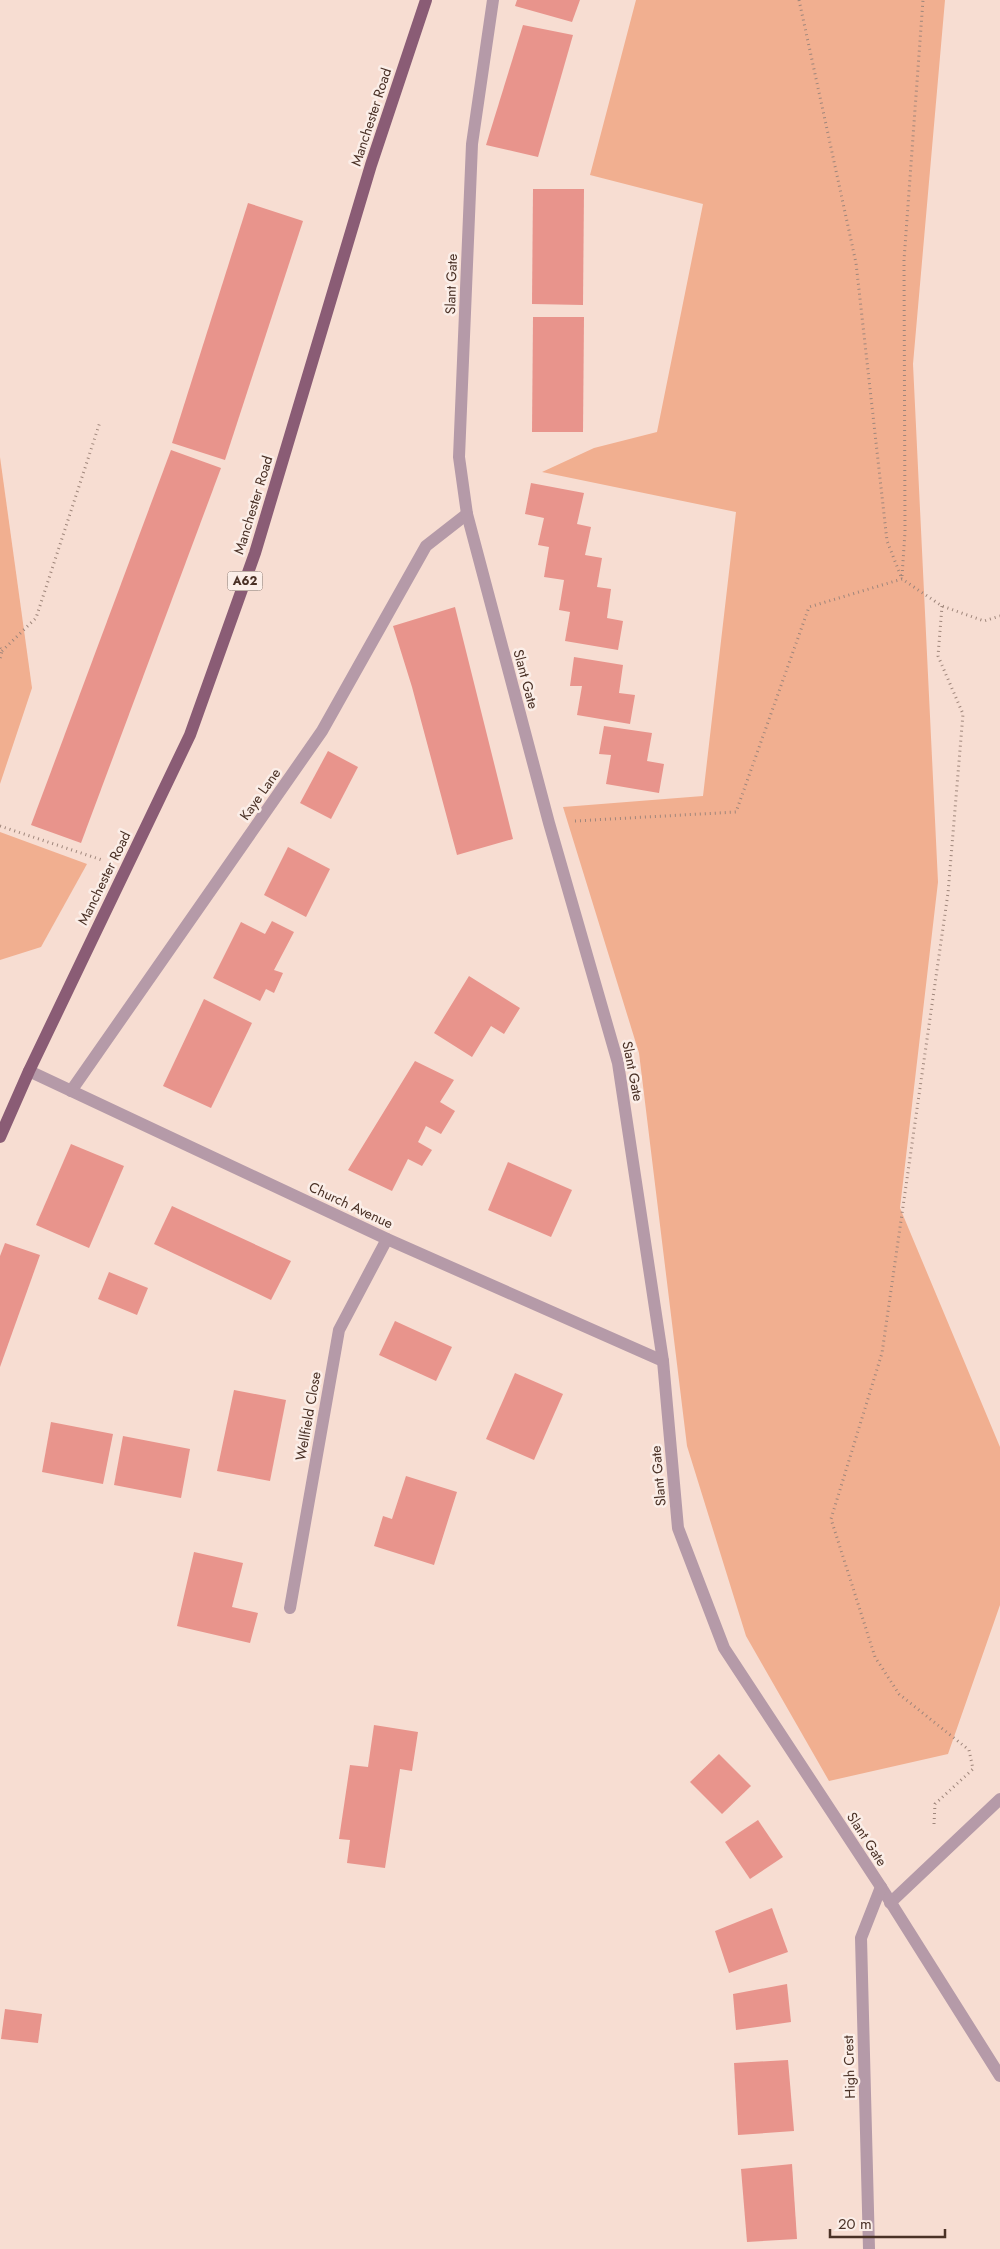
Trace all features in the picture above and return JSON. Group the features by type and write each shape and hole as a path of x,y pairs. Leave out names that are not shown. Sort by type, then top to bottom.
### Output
{"main road":[{"name":"Manchester Road","path":"0,1137 29,1071 190,735 255,554 371,165 426,0"}],"street":[{"name":"Slant Gate","path":"493,0 472,144 459,457 466,514 618,1063 663,1361 678,1528 724,1648 881,1888 1000,2076"},
{"name":"Kaye Lane","path":"71,1090 322,731 426,546 466,514"},
{"name":"Church Avenue","path":"29,1071 387,1239 663,1361"},
{"name":"Wellfield Close","path":"290,1608 339,1330 387,1239"},
{"path":"890,1903 1000,1799"},
{"name":"High Crest","path":"869,2249 861,1938 881,1888"}],"path":[{"path":"799,0 856,263 887,541 902,579 942,606 984,621 1000,616"},
{"path":"902,579 905,532 904,260 923,0"},
{"path":"0,659 1,650 36,618 100,422"},
{"path":"550,823 736,812 809,607 902,579"},
{"path":"932,1862 934,1804 973,1770 969,1750 899,1694 875,1657 831,1519 882,1352 948,893 963,714 938,656 942,606"},
{"path":"0,826 126,868"}],"shaded area":[{"path":"636,0 945,0 913,364 938,882 900,1208 1000,1447 1000,1605 948,1754 829,1781 746,1636 687,1446 639,1053 563,807 703,796 736,512 542,472 594,448 657,432 703,204 590,175"},
{"path":"0,457 32,688 0,784"},
{"path":"0,832 87,864 41,947 0,960"}],"building":[{"path":"517,0 580,0 572,22 515,6"},
{"path":"523,25 573,35 538,157 486,145"},
{"path":"533,189 584,189 583,305 532,304"},
{"path":"248,203 303,221 225,460 172,443"},
{"path":"533,317 584,317 583,432 532,432"},
{"path":"171,450 221,468 81,843 31,825"},
{"path":"531,483 584,493 577,524 591,527 585,555 602,558 597,587 611,589 607,618 623,621 618,650 565,641 570,612 559,610 564,580 544,577 549,547 538,545 544,518 525,514"},
{"path":"455,607 513,839 457,855 412,687 393,626"},
{"path":"574,657 623,665 619,693 635,695 630,724 577,715 582,686 570,686"},
{"path":"604,726 652,733 647,761 664,764 659,793 606,784 611,755 599,754"},
{"path":"328,751 358,767 331,819 300,803"},
{"path":"288,847 330,869 306,917 264,895"},
{"path":"272,921 294,932 274,970 283,973 274,993 266,989 260,1001 213,978 241,922 265,934"},
{"path":"469,976 520,1008 504,1034 491,1026 472,1057 434,1033"},
{"path":"204,999 252,1023 211,1108 163,1086"},
{"path":"415,1061 454,1080 440,1102 455,1111 441,1134 426,1126 418,1142 432,1150 422,1166 408,1159 392,1191 348,1170"},
{"path":"71,1144 124,1166 89,1248 36,1225"},
{"path":"508,1162 572,1190 551,1237 488,1210"},
{"path":"172,1206 291,1261 271,1300 154,1244"},
{"path":"5,1243 40,1255 0,1367 0,1256"},
{"path":"109,1272 148,1288 137,1315 98,1299"},
{"path":"395,1321 452,1347 436,1381 379,1355"},
{"path":"515,1373 563,1394 534,1460 486,1439"},
{"path":"234,1390 286,1400 270,1481 217,1471"},
{"path":"51,1422 113,1434 103,1484 42,1472"},
{"path":"123,1436 190,1449 181,1498 114,1485"},
{"path":"406,1476 457,1492 434,1565 374,1546 383,1516 392,1519"},
{"path":"194,1552 243,1563 232,1607 258,1613 250,1643 177,1626"},
{"path":"374,1725 418,1732 412,1771 400,1769 385,1868 347,1863 350,1840 339,1839 350,1765 368,1767"},
{"path":"719,1754 751,1786 722,1814 690,1782"},
{"path":"758,1820 783,1857 750,1879 725,1842"},
{"path":"772,1908 788,1952 729,1973 715,1931"},
{"path":"787,1984 791,2022 736,2030 733,1994"},
{"path":"5,2009 42,2014 38,2043 1,2039"},
{"path":"788,2060 794,2131 738,2135 734,2063"},
{"path":"792,2164 797,2239 747,2242 741,2169"}]}
